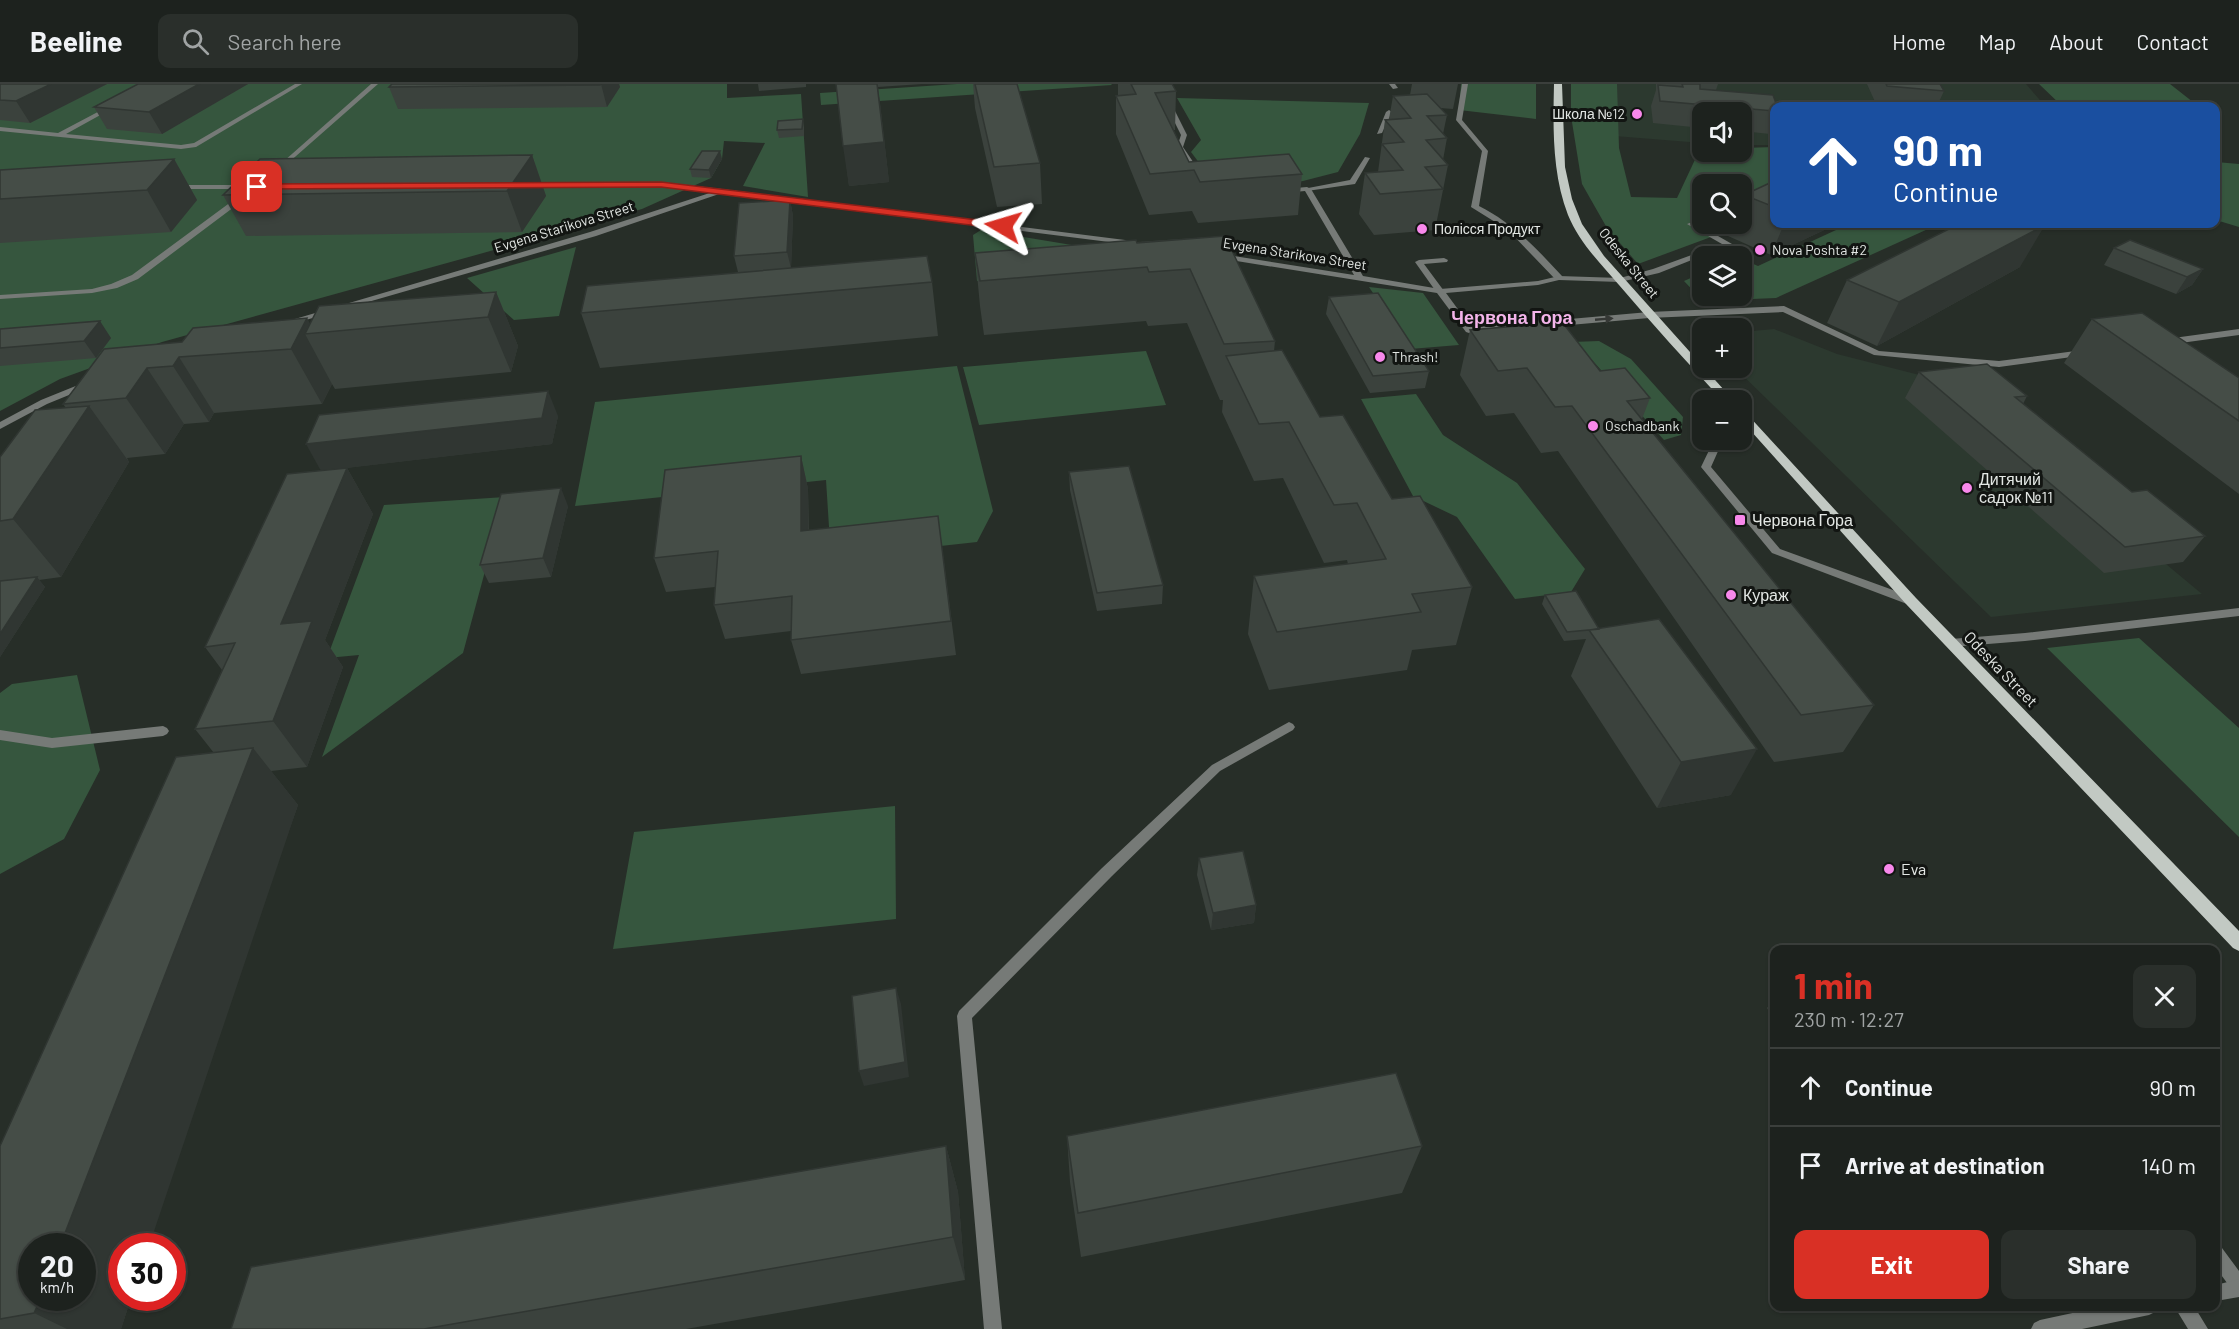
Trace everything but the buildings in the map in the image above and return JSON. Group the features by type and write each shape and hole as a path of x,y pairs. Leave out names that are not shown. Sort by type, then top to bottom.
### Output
{"main road":[{"name":"Odeska Street","path":"1558,84 1557,129 1564,187 1574,217 1599,257 1719,390"},
{"name":"Odeska Street","path":"1752,426 1911,601 2239,943"}],"street":[{"path":"0,129 182,147 195,145 299,84"},
{"path":"274,172 375,84"},
{"path":"1465,84 1459,120 1485,151 1475,207 1491,214 1524,239 1560,278"},
{"path":"1165,98 1184,135 1180,147 1205,185"},
{"path":"59,135 117,104"},
{"path":"1379,133 1389,112"},
{"path":"1279,191 1352,183 1367,158"},
{"path":"518,184 661,184 722,191"},
{"path":"0,297 92,291 114,286 135,277 257,187 164,187"},
{"path":"1306,189 1359,277"},
{"name":"Evgena Starikova Street","path":"276,326 593,234 722,191 1139,244"},
{"name":"Evgena Starikova Street","path":"1209,255 1440,291 1538,283 1560,278 1620,280 1656,272 1728,244 1710,234"},
{"path":"1444,260 1419,262 1469,330 1649,315 1784,309 1877,353 1999,364 2088,352"},
{"path":"2157,343 2239,332"},
{"path":"0,426 44,402 93,382"},
{"path":"1714,450 1706,467 1776,550 1911,601"},
{"path":"1951,643 2025,637 2239,612"},
{"path":"993,1329 964,1016 1107,872 1216,768 1289,727"},
{"path":"0,735 52,743 164,731"},
{"path":"2220,1260 2239,1287 2220,1292"},
{"path":"2040,1329 2125,1311"},
{"path":"2186,1311 2199,1329"}],"shaded area":[{"name":"Школа №12","path":"1571,84 2026,84 2042,102 1770,102 1770,145 1752,145 1752,102 1692,102 1692,142 1577,133 1571,116"},
{"name":"Дитячий садок №11","path":"1774,329 1837,354 1947,382 2202,594 1991,617 1745,378 1752,378 1752,331"}],"green space":[{"path":"0,84 727,84 727,98 801,94 808,197 743,186 765,143 724,141 722,159 711,178 642,209 162,342 60,379 0,411"},
{"path":"957,84 1112,85 821,105 820,93"},
{"path":"1461,84 1536,84 1536,119 1459,110"},
{"path":"1571,84 1617,84 1619,148 1631,197 1677,198 1694,162 1752,162 1752,148 1770,147 1770,211 1752,219 1752,174 1692,174 1692,234 1718,234 1638,264 1607,228 1582,184 1571,116"},
{"path":"2039,84 2170,84 2193,102 2058,102"},
{"path":"1177,98 1369,103 1360,134 1338,172 1274,186 1209,176 1191,152 1201,140"},
{"path":"2220,162 2239,164 2239,227 2220,221"},
{"path":"1840,228 1930,228 1776,298 1752,299 1752,263 1758,266"},
{"path":"981,230 1096,249 1104,273 977,281 973,235"},
{"path":"576,247 559,316 514,320 467,278"},
{"path":"1692,277 1692,289 1684,281"},
{"path":"1369,287 1423,293 1459,345 1410,349"},
{"path":"1599,341 1631,359 1683,417 1681,435 1664,440 1582,349 1572,342"},
{"path":"1146,351 1166,405 979,425 963,367"},
{"path":"957,366 993,511 977,542 831,558 826,480 575,506 595,402"},
{"path":"1416,394 1443,435 1517,483 1585,569 1571,592 1515,599 1457,517 1413,496 1361,399"},
{"path":"505,497 463,653 322,757 359,655 327,658 384,505"},
{"path":"2139,638 2239,728 2239,837 2047,648"},
{"path":"77,675 100,770 64,839 0,874 0,693 12,684"},
{"path":"895,806 896,919 613,949 634,832"}],"place":[{"name":"Школа №12","path":"1637,114"},
{"name":"Полісся Продукт","path":"1422,229"},
{"name":"Nova Poshta #2","path":"1760,250"},
{"name":"Thrash!","path":"1380,357"},
{"name":"Oschadbank","path":"1593,426"},
{"name":"Дитячий садок №11","path":"1967,488"},
{"name":"Червона Гора","path":"1740,520"},
{"name":"Кураж","path":"1731,595"},
{"name":"Eva","path":"1889,869"}],"district":[{"name":"Червона Гора","path":"1512,318"}],"route":[{"path":"257,187 661,184 1003,226"}]}
